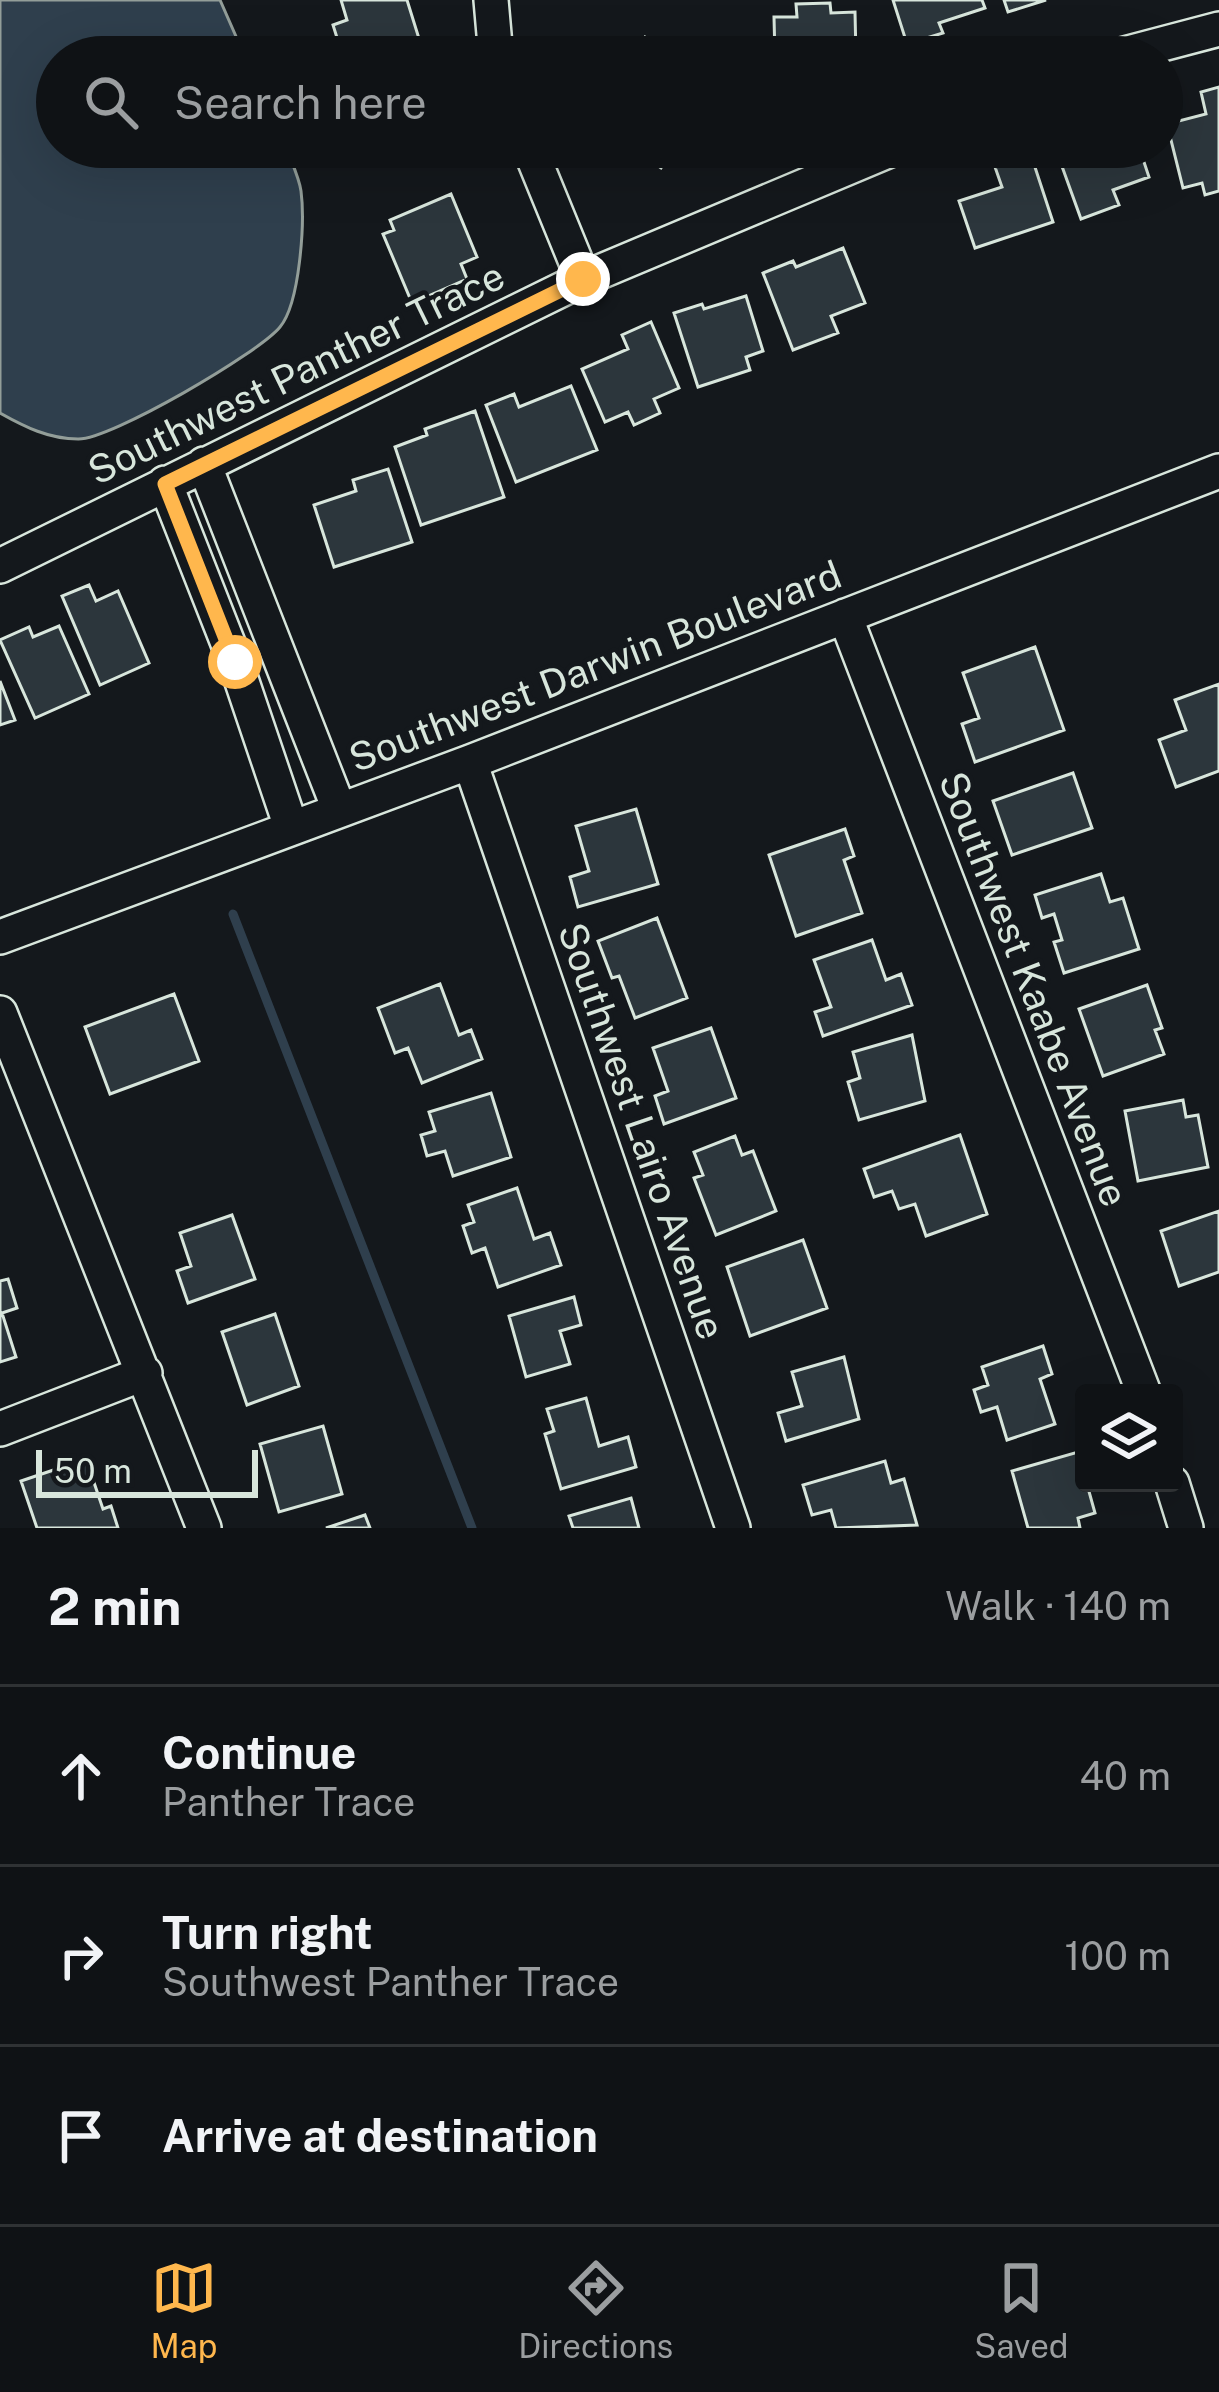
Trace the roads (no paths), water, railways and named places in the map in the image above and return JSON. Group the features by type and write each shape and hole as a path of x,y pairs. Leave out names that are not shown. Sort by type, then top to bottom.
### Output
{"street":[{"path":"491,0 494,36"},
{"path":"1183,39 1219,29"},
{"path":"538,168 583,279"},
{"name":"Southwest Panther Trace","path":"0,566 583,279 846,168"},
{"path":"204,464 339,808"},
{"name":"Southwest Darwin Boulevard","path":"0,937 470,762 1219,471"},
{"path":"165,484 222,627 291,826"},
{"path":"222,627 260,612"},
{"name":"Southwest Kaabe Avenue","path":"845,616 1141,1384"},
{"name":"Southwest Lairo Avenue","path":"470,762 734,1528"},
{"path":"0,1013 204,1528"},
{"path":"0,1429 145,1373"},
{"path":"1175,1492 1186,1528"}],"water":[{"path":"0,0 220,0 236,36 36,36 36,168 294,168 302,222 287,316 244,356 183,393 95,436 57,437 0,413"}],"waterway":[{"path":"233,914 472,1528"}]}
